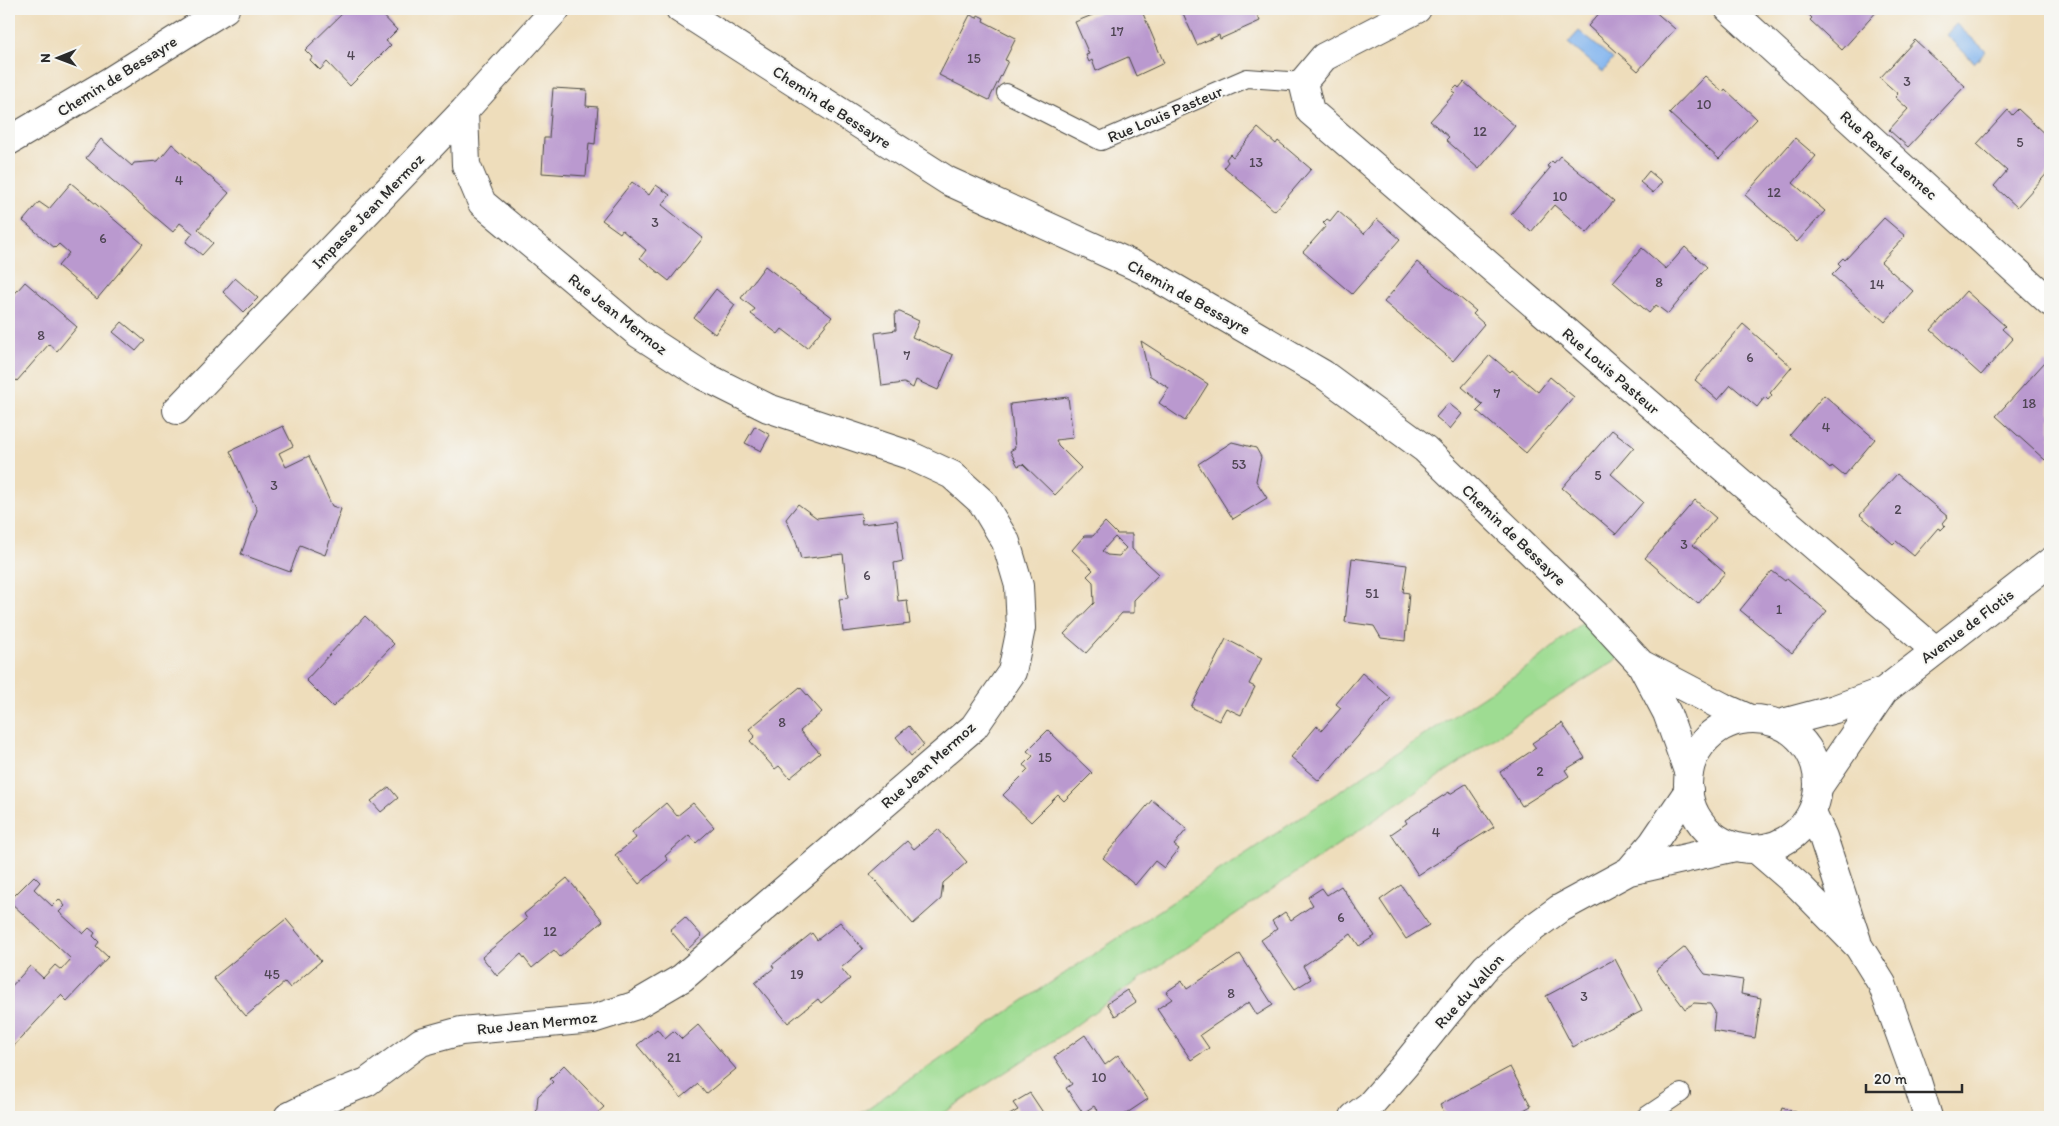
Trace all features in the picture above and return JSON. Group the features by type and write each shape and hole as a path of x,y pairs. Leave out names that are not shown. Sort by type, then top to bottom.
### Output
{"street":[{"name":"Chemin de Bessayre","path":"9,141 107,83 224,9"},
{"name":"Impasse Jean Mermoz","path":"177,410 464,111 556,9"},
{"name":"Chemin de Bessayre","path":"680,9 948,181 1142,269 1323,374 1425,449 1594,613 1641,664 1666,713 1689,782"},
{"path":"1303,82 1324,57 1417,9"},
{"name":"Rue René Laennec","path":"1729,9 2050,302"},
{"name":"Rue Louis Pasteur","path":"1303,82 1310,111 1934,650"},
{"name":"Rue Jean Mermoz","path":"288,1117 322,1100 367,1082 420,1042 461,1031 593,1019 634,1006 682,978 974,727 1012,672 1021,628 1019,586 1006,542 982,502 952,475 909,456 768,408 704,376 639,334 482,204 466,165 464,111"},
{"name":"Avenue de Flotis","path":"1819,786 1884,690 2050,562"},
{"name":"Chemin de Bessayre","path":"1641,664 1750,719"},
{"name":"Avenue de Flotis","path":"1779,724 1835,709 1884,690"},
{"path":"1745,848 1773,846 1789,839 1802,828 1812,813 1819,786 1816,766 1808,749 1795,734 1779,724 1765,720 1750,719 1728,724 1710,736 1696,753 1689,782 1693,809 1703,825 1717,838 1745,848 1799,886 1859,947 1882,984 1928,1117"},
{"name":"Rue du Vallon","path":"1629,871 1653,842 1689,782"},
{"path":"1812,813 1823,837 1859,947"},
{"name":"Rue du Vallon","path":"1354,1117 1370,1105 1394,1078 1486,967 1522,936 1559,910 1629,871 1745,848"}],"lane":[{"name":"Rue Louis Pasteur","path":"1006,93 1101,141 1247,78 1303,82"},
{"path":"1645,1117 1681,1093"}],"green space":[{"path":"1594,613 1630,651 1532,713 1128,987 1068,1031 937,1117 855,1117 1029,997 1535,662"}],"water":[{"path":"1956,24 1986,51 1975,63 1946,35"},
{"path":"1579,31 1613,59 1603,72 1568,43"}],"building":[{"path":"347,9 377,9 397,30 386,41 391,45 350,86 327,62 320,70 310,60 312,57 305,50"},
{"path":"1107,9 1141,9 1164,63 1136,76 1128,57 1096,71 1092,60 1089,62 1086,55 1089,54 1075,22"},
{"path":"1177,9 1255,9 1260,21 1220,39 1219,35 1197,45 1182,11 1179,12"},
{"path":"1603,9 1652,9 1675,29 1638,71 1588,26"},
{"path":"1803,9 1879,9 1842,50 1810,20 1812,18"},
{"path":"970,15 977,18 978,15 984,18 983,21 1016,38 1005,60 1008,61 989,100 939,75"},
{"path":"1915,40 1965,86 1908,147 1889,130 1908,109 1895,97 1898,94 1880,78"},
{"path":"1705,76 1723,92 1725,89 1757,119 1719,159 1669,113"},
{"path":"1464,82 1515,126 1479,169 1446,140 1449,137 1430,121 1455,93 1452,91 1457,86 1459,88"},
{"path":"553,88 587,90 586,106 598,107 595,144 589,143 586,176 542,173 544,138 549,138"},
{"path":"2018,109 2050,139 2050,170 2017,207 1994,186 2007,171 1977,144 2008,110 2012,115"},
{"path":"1258,128 1276,144 1278,141 1311,169 1275,211 1224,167 1228,162 1226,159 1230,154 1233,157"},
{"path":"1795,138 1816,156 1793,183 1825,211 1797,242 1745,195"},
{"path":"101,139 132,166 134,163 158,161 172,144 229,193 198,229 213,243 202,255 186,242 193,233 180,223 173,232 86,158"},
{"path":"1560,156 1614,201 1587,233 1554,205 1531,232 1511,214 1550,168 1547,166 1552,161 1554,163"},
{"path":"1649,171 1662,182 1653,193 1640,182"},
{"path":"632,182 649,195 656,185 670,195 662,205 703,238 669,281 640,258 646,250 622,230 620,233 602,220"},
{"path":"71,183 143,244 97,299 58,266 69,253 59,244 55,248 23,221 39,202 49,209"},
{"path":"1338,211 1364,234 1377,219 1400,239 1352,294 1303,252 1326,226 1323,223 1327,219 1330,221"},
{"path":"1884,218 1905,236 1881,262 1913,291 1885,322 1832,275 1841,266 1838,263 1843,258 1845,260"},
{"path":"1685,247 1707,267 1668,314 1656,305 1649,313 1613,282 1642,248 1666,269"},
{"path":"1417,262 1476,311 1473,314 1484,324 1453,361 1384,302"},
{"path":"765,266 832,317 807,348 782,329 778,334 751,314 755,309 741,298"},
{"path":"235,278 258,298 244,312 223,292"},
{"path":"25,282 77,327 57,351 49,344 17,381 9,374 9,320 11,317 9,315 9,300"},
{"path":"716,289 735,305 715,334 694,318"},
{"path":"1966,291 2005,326 2002,329 2013,339 1981,375 1931,330"},
{"path":"895,312 900,312 919,321 912,337 953,355 938,390 916,380 913,388 904,383 882,386 875,333 896,330"},
{"path":"122,322 145,341 136,351 113,332"},
{"path":"1743,324 1792,367 1770,393 1772,395 1768,400 1765,397 1757,407 1731,385 1718,400 1695,380"},
{"path":"1141,341 1208,384 1185,421 1159,403 1169,388 1149,375"},
{"path":"1490,355 1510,372 1512,370 1538,392 1550,377 1574,397 1526,453 1477,411 1483,405 1462,387"},
{"path":"2045,362 2050,367 2050,453 2045,460 1996,416"},
{"path":"1824,395 1875,439 1844,476 1832,466 1830,469 1790,435"},
{"path":"1068,397 1073,438 1056,440 1058,445 1081,468 1055,495 1023,464 1018,466 1010,451 1015,448 1010,404"},
{"path":"1448,403 1462,414 1450,429 1436,417"},
{"path":"283,426 293,446 279,453 286,467 309,456 332,506 341,509 325,555 300,545 290,572 241,554 257,510 230,451"},
{"path":"755,426 770,435 761,451 745,443"},
{"path":"1612,430 1634,447 1611,474 1643,502 1616,534 1562,488"},
{"path":"1232,442 1256,448 1261,457 1256,481 1267,498 1233,519 1198,464"},
{"path":"1897,474 1948,517 1943,523 1945,526 1941,530 1938,528 1914,556 1896,541 1893,544 1860,515"},
{"path":"1695,500 1716,518 1693,545 1725,573 1698,604 1645,558"},
{"path":"798,504 817,518 861,513 862,524 897,520 903,561 894,563 898,601 907,600 910,624 843,632 839,599 848,598 843,554 801,559 796,541 786,519"},
{"path":"1105,522 1117,534 1132,534 1132,549 1159,574 1134,600 1134,613 1122,613 1086,653 1064,634 1094,603 1093,582 1087,576 1093,570 1072,550 1084,536 1093,536","holes":["1115,537 1126,548 1119,556 1107,555 1102,551"]},
{"path":"1352,558 1407,565 1403,592 1409,593 1405,641 1381,638 1374,626 1345,622"},
{"path":"1772,571 1785,581 1787,578 1827,611 1792,653 1740,610"},
{"path":"365,616 394,644 333,707 306,680"},
{"path":"1226,639 1262,658 1249,684 1255,687 1241,715 1226,708 1219,721 1191,707"},
{"path":"1362,673 1391,698 1319,781 1291,757 1317,726 1322,730 1341,708 1336,704"},
{"path":"800,687 822,712 800,731 820,753 790,778 779,766 775,769 750,741 755,736 749,729"},
{"path":"1562,723 1585,758 1565,770 1569,776 1522,806 1500,772 1536,748 1532,743"},
{"path":"909,726 924,745 911,756 896,737"},
{"path":"1048,730 1092,773 1064,801 1058,795 1031,822 1003,795 1028,770 1024,765 1033,756 1027,751"},
{"path":"1466,784 1494,827 1418,875 1391,834 1407,823 1405,820 1449,792 1450,794"},
{"path":"389,787 398,798 381,812 371,801"},
{"path":"1152,800 1187,829 1174,845 1179,849 1164,868 1155,861 1135,885 1103,858"},
{"path":"666,803 677,816 693,803 714,827 696,843 689,835 665,856 668,860 639,884 615,855 636,838 632,832"},
{"path":"938,829 967,862 943,883 941,899 913,924 870,874 907,841 914,849"},
{"path":"34,876 40,882 34,889 52,906 59,899 65,906 59,912 83,934 89,928 95,933 93,936 99,942 96,946 108,957 67,1001 61,995 9,1051 9,989 30,966 43,978 55,965 61,970 71,959 9,901"},
{"path":"567,878 603,921 560,957 554,950 532,968 521,954 497,976 482,957 527,919 524,914"},
{"path":"1401,885 1429,925 1406,939 1380,900"},
{"path":"1341,886 1375,936 1359,946 1351,934 1303,966 1311,979 1295,989 1261,940 1277,929 1272,921 1285,912 1291,920 1313,905 1308,897 1322,888 1327,895"},
{"path":"685,917 702,936 687,950 670,930"},
{"path":"286,919 321,961 290,988 285,982 246,1016 213,978"},
{"path":"840,922 863,949 841,968 850,979 821,1003 818,999 788,1023 755,983 774,968 772,965 812,933 817,940"},
{"path":"1685,947 1705,974 1743,980 1741,994 1761,998 1755,1038 1713,1031 1715,1012 1710,1004 1694,1003 1685,1009 1656,970"},
{"path":"1240,954 1273,1005 1257,1015 1249,1002 1213,1026 1200,1035 1209,1048 1191,1060 1157,1009 1172,999 1166,992 1182,981 1187,989"},
{"path":"1615,959 1642,1011 1573,1047 1546,996"},
{"path":"1127,990 1136,1002 1115,1016 1107,1003"},
{"path":"698,1025 736,1069 706,1094 698,1084 681,1098 637,1045 657,1029 665,1039 674,1031 682,1039"},
{"path":"1085,1035 1105,1065 1118,1055 1148,1099 1121,1117 1102,1117 1094,1106 1083,1113 1066,1088 1072,1084 1054,1057"},
{"path":"564,1065 604,1107 593,1117 536,1117 538,1096 553,1082 550,1079"},
{"path":"1510,1067 1531,1106 1511,1117 1447,1117 1440,1105"},
{"path":"1030,1093 1046,1117 1006,1117 1018,1110 1013,1103"},
{"path":"1782,1108 1812,1117 1779,1117"}]}
